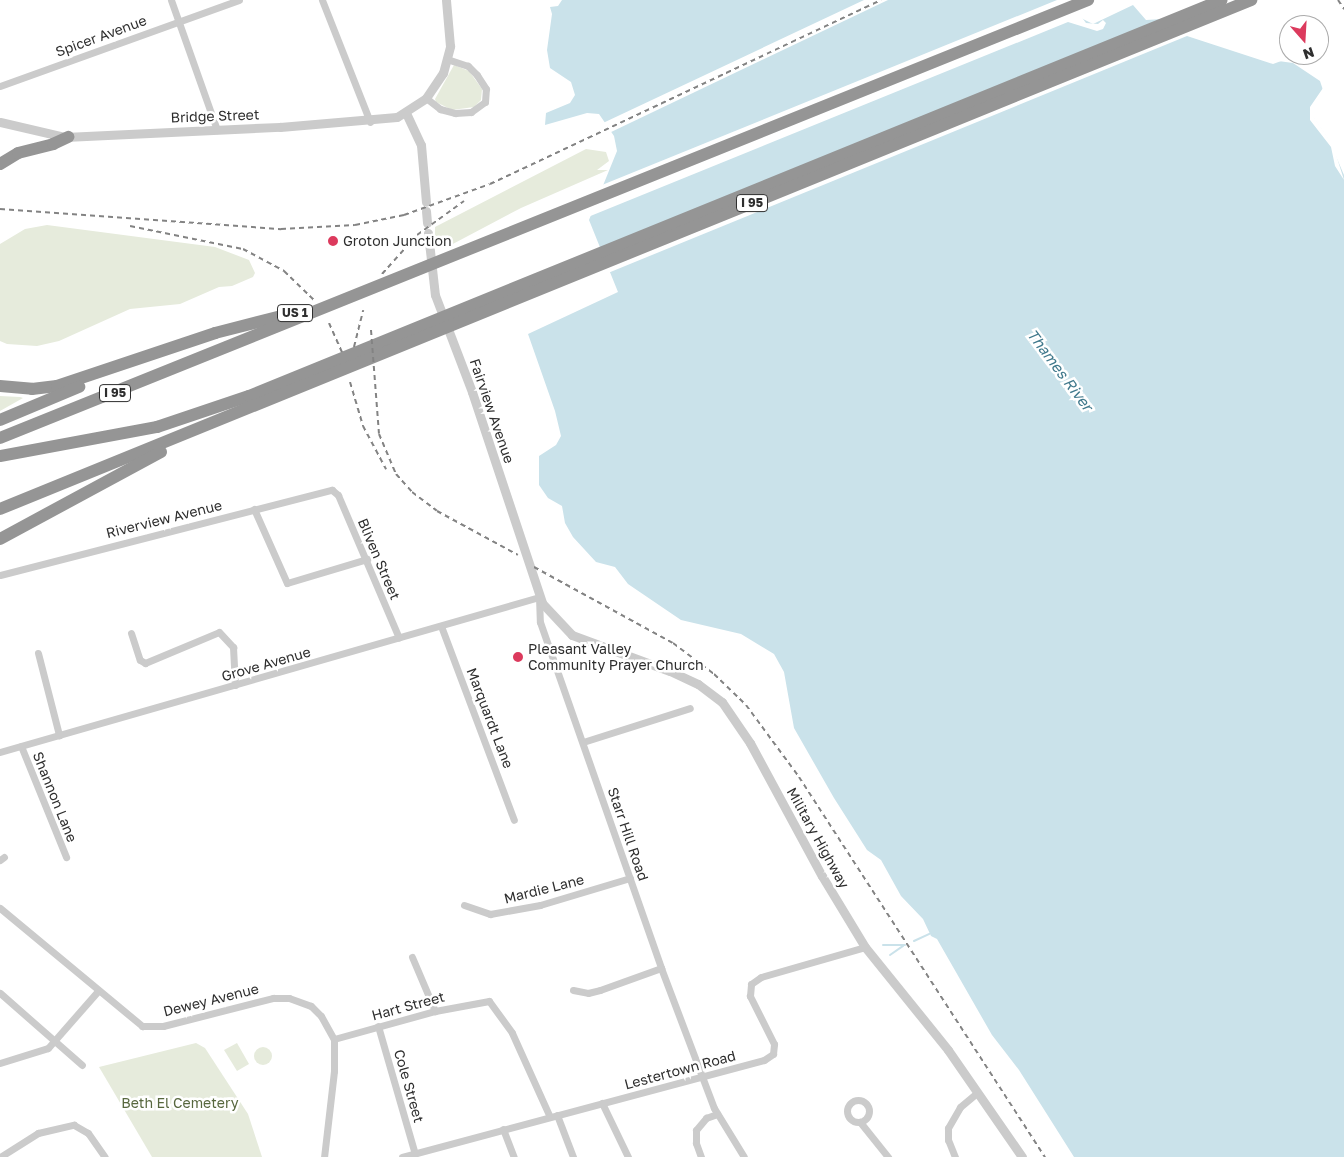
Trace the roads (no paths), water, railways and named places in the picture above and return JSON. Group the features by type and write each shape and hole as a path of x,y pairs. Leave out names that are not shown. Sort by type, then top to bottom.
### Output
{"highway":[{"name":"I 95","path":"0,438 366,294 1088,0"},
{"path":"0,456 157,427 252,401 1222,0"},
{"name":"I 95","path":"0,509 190,431 252,401 1251,0"},
{"path":"0,164 18,153 68,137"},
{"name":"US 1","path":"0,420 176,347 223,331 366,294"},
{"path":"0,386 32,389 57,386 176,347"},
{"path":"0,539 166,449 190,431"}],"street":[{"path":"171,0 217,130"},
{"name":"Spicer Avenue","path":"0,86 238,0"},
{"path":"322,0 370,122"},
{"path":"426,98 440,109 455,113 470,112 485,102 486,89 477,75 468,66 447,58 446,0"},
{"name":"Bridge Street","path":"0,122 44,134 68,137 370,122 406,113 426,98 437,84 447,58"},
{"name":"Fairview Avenue","path":"406,113 421,145 427,228 435,295 472,392 539,597"},
{"name":"Riverview Avenue","path":"0,575 254,509 334,491"},
{"name":"Bliven Street","path":"334,491 367,559 400,638"},
{"path":"254,509 286,583 367,559"},
{"name":"Grove Avenue","path":"0,752 236,686 539,597"},
{"name":"Starr Hill Road","path":"539,597 540,622 661,968 717,1114 744,1157"},
{"name":"Military Highway","path":"539,597 555,620 572,635 670,671 698,684 722,702 750,743 822,876 865,947 978,1092 1022,1157"},
{"name":"Marquardt Lane","path":"442,626 514,820"},
{"path":"131,634 140,660 146,663 220,632 232,647 236,686"},
{"path":"38,653 59,736"},
{"path":"583,742 690,708"},
{"name":"Shannon Lane","path":"21,746 66,857"},
{"name":"Mardie Lane","path":"464,905 490,914 540,905 630,878"},
{"name":"Dewey Avenue","path":"0,908 97,992 142,1026 150,1028 273,998 289,998 310,1006 321,1016 334,1039 334,1071 324,1157"},
{"name":"Lestertown Road","path":"402,1157 764,1060 772,1054 774,1044 750,996 751,984 755,980 865,947"},
{"path":"412,957 435,1011"},
{"path":"573,990 588,992 600,990 661,968"},
{"path":"0,1063 48,1048 97,992"},
{"path":"0,993 82,1065"},
{"name":"Hart Street","path":"334,1039 435,1011 490,1001 512,1033 553,1116"},
{"name":"Cole Street","path":"378,1026 415,1154"},
{"path":"955,1157 948,1140 948,1128 960,1107 978,1092"},
{"path":"602,1103 628,1157"},
{"path":"701,1157 696,1143 696,1130 706,1118 717,1114"},
{"path":"553,1116 573,1157"},
{"path":"860,1122 888,1157"},
{"path":"0,1157 38,1133 74,1125 88,1133 105,1157"},
{"path":"503,1129 514,1157"}],"water":[{"name":"Thames River","path":"562,0 1066,0 1079,17 1093,24 1133,5 1146,20 1163,19 1204,39 1279,61 1279,65 1296,65 1320,81 1323,90 1311,114 1329,140 1344,175 1344,1157 1074,1157 1019,1070 992,1035 937,939 931,936 923,919 901,896 881,860 867,850 834,798 794,728 784,672 774,654 741,634 681,620 628,584 615,567 596,562 573,537 565,523 562,506 548,498 539,485 539,456 556,445 561,436 555,411 528,334 618,292 589,220 617,151 614,136 599,114 587,113 545,125 546,113 570,103 575,95 571,82 550,68 547,50 552,14 550,7 558,6"}],"waterway":[{"path":"914,941 929,934"},
{"path":"883,945 905,945"},
{"path":"890,955 903,946"}],"railway":[{"path":"0,209 281,229 355,225 404,215 490,184 881,0"},
{"path":"1338,0 1344,9"},
{"path":"382,274 417,235 464,201"},
{"path":"130,226 243,249 284,271 314,300"},
{"path":"354,347 363,310"},
{"path":"329,323 342,352"},
{"path":"371,330 379,434 396,474 412,492 437,511 518,555"},
{"path":"350,382 363,426 386,469"},
{"path":"534,567 673,643 714,674 746,705 799,777 1045,1157"}],"place":[{"name":"Groton Junction","path":"333,241"},
{"name":"Pleasant Valley Community Prayer Church","path":"518,657"}],"park label":[{"name":"Beth El Cemetery","path":"180,1103"}]}
